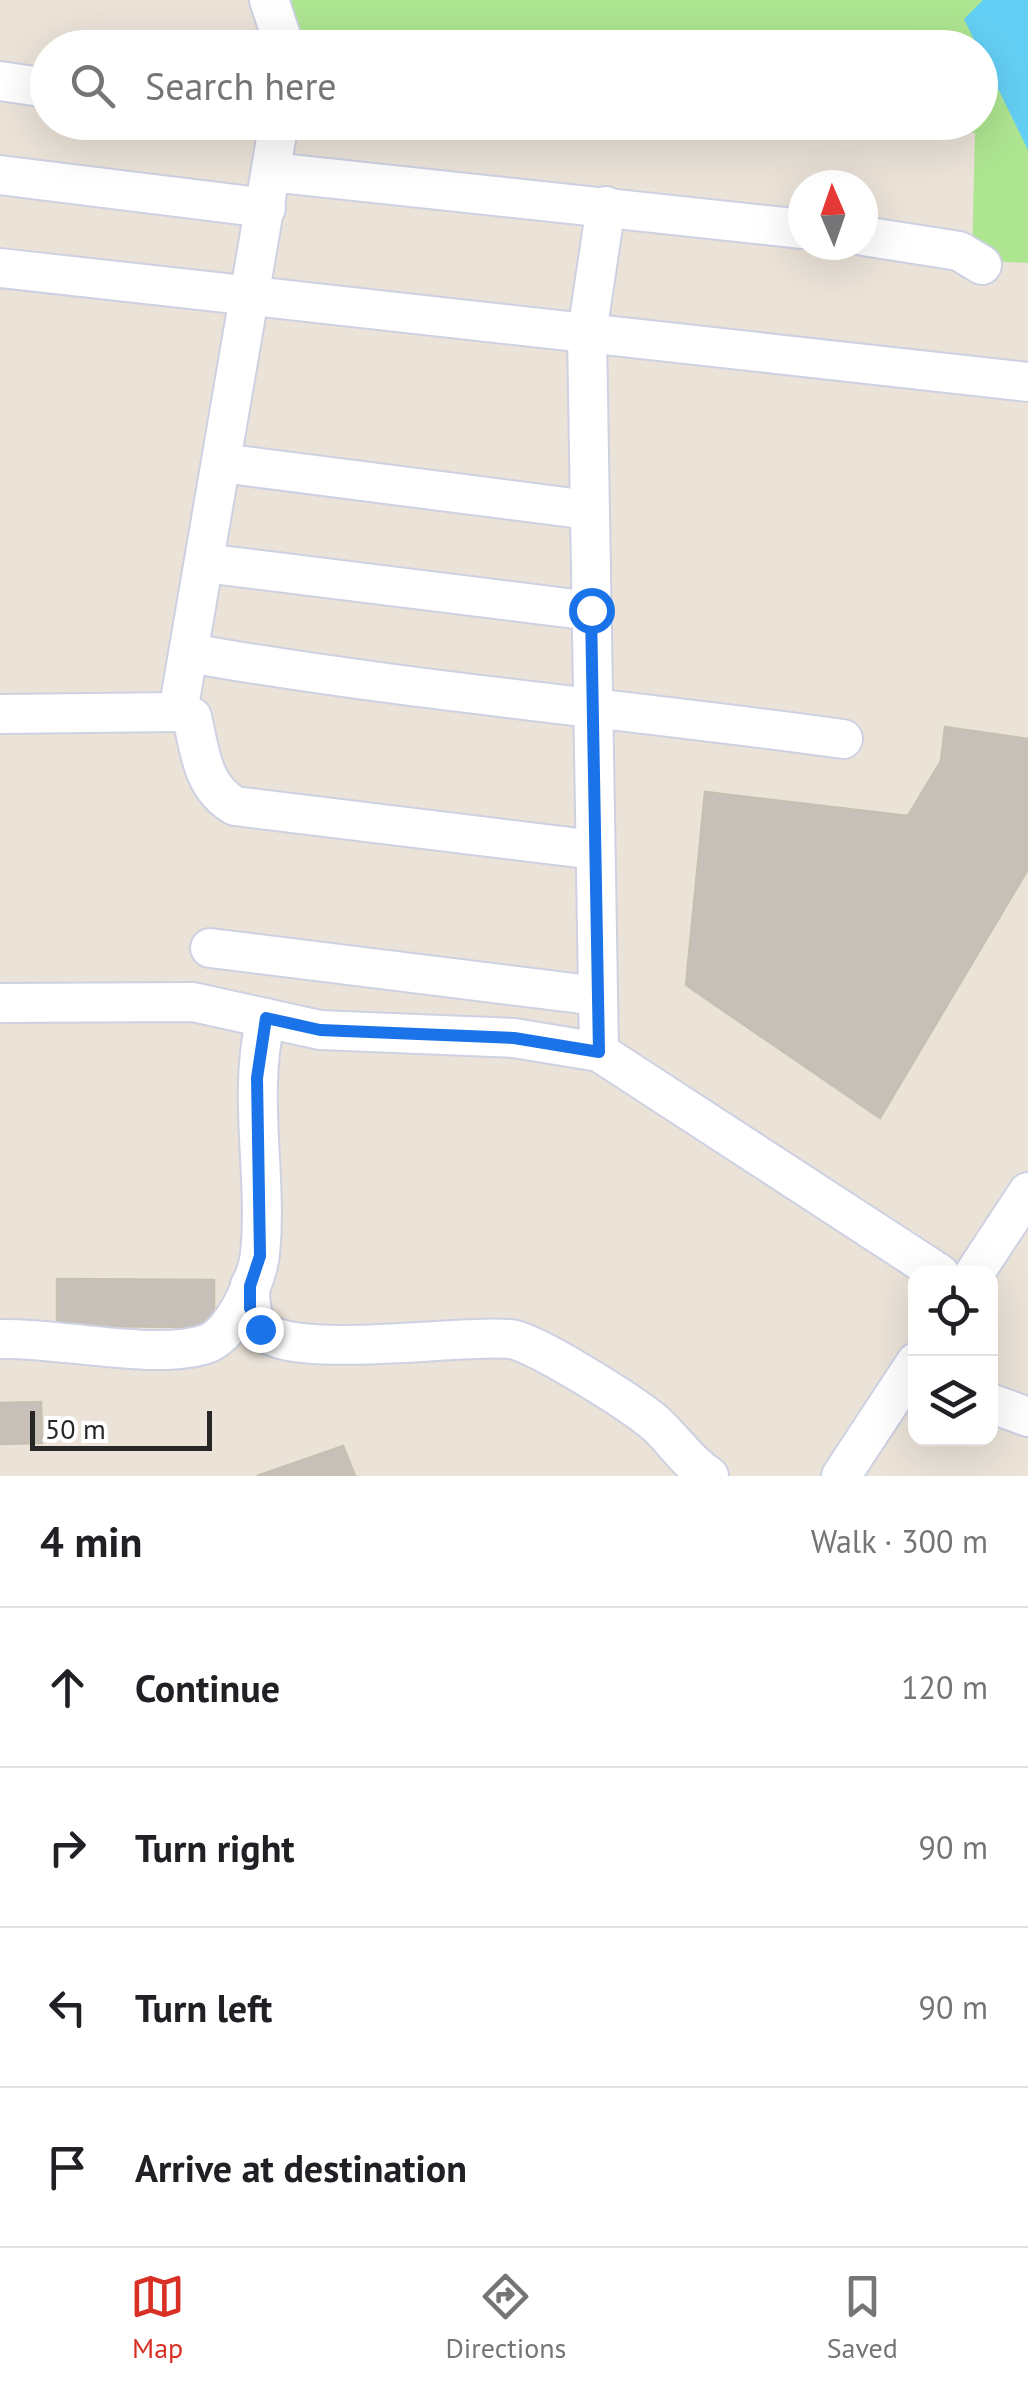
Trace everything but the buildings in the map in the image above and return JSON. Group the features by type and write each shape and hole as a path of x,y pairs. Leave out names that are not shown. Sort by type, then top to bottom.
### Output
{"street":[{"path":"269,0 278,30"},
{"path":"0,81 30,85"},
{"path":"178,712 276,140"},
{"path":"0,174 606,206 788,227"},
{"path":"599,1052 587,333 606,206"},
{"path":"878,238 959,251 982,265"},
{"path":"0,268 1028,382"},
{"path":"221,463 589,510"},
{"path":"204,562 591,610"},
{"path":"188,653 356,682 593,705 843,739"},
{"path":"0,714 178,712 192,717 208,782 234,806 595,850"},
{"path":"210,948 598,996"},
{"path":"0,1003 193,1002 320,1030 514,1038 599,1052 928,1266"},
{"path":"0,1339 151,1348 208,1344 236,1312 260,1256 257,1078 266,1018"},
{"path":"979,1266 1028,1192"},
{"path":"250,1286 250,1308 260,1329 278,1339 313,1344 522,1340 655,1423 686,1461 709,1476"},
{"path":"841,1476 908,1377"},
{"path":"998,1406 1028,1417"}],"green space":[{"path":"286,0 1028,0 1028,263 972,260 975,140 998,140 998,30 300,30"}],"water":[{"path":"983,0 1028,0 1028,150 998,89 998,30 969,30 964,19"}],"route":[{"path":"260,1329 250,1308 250,1286 260,1256 257,1078 266,1018 320,1030 514,1038 599,1052 591,610"}]}
